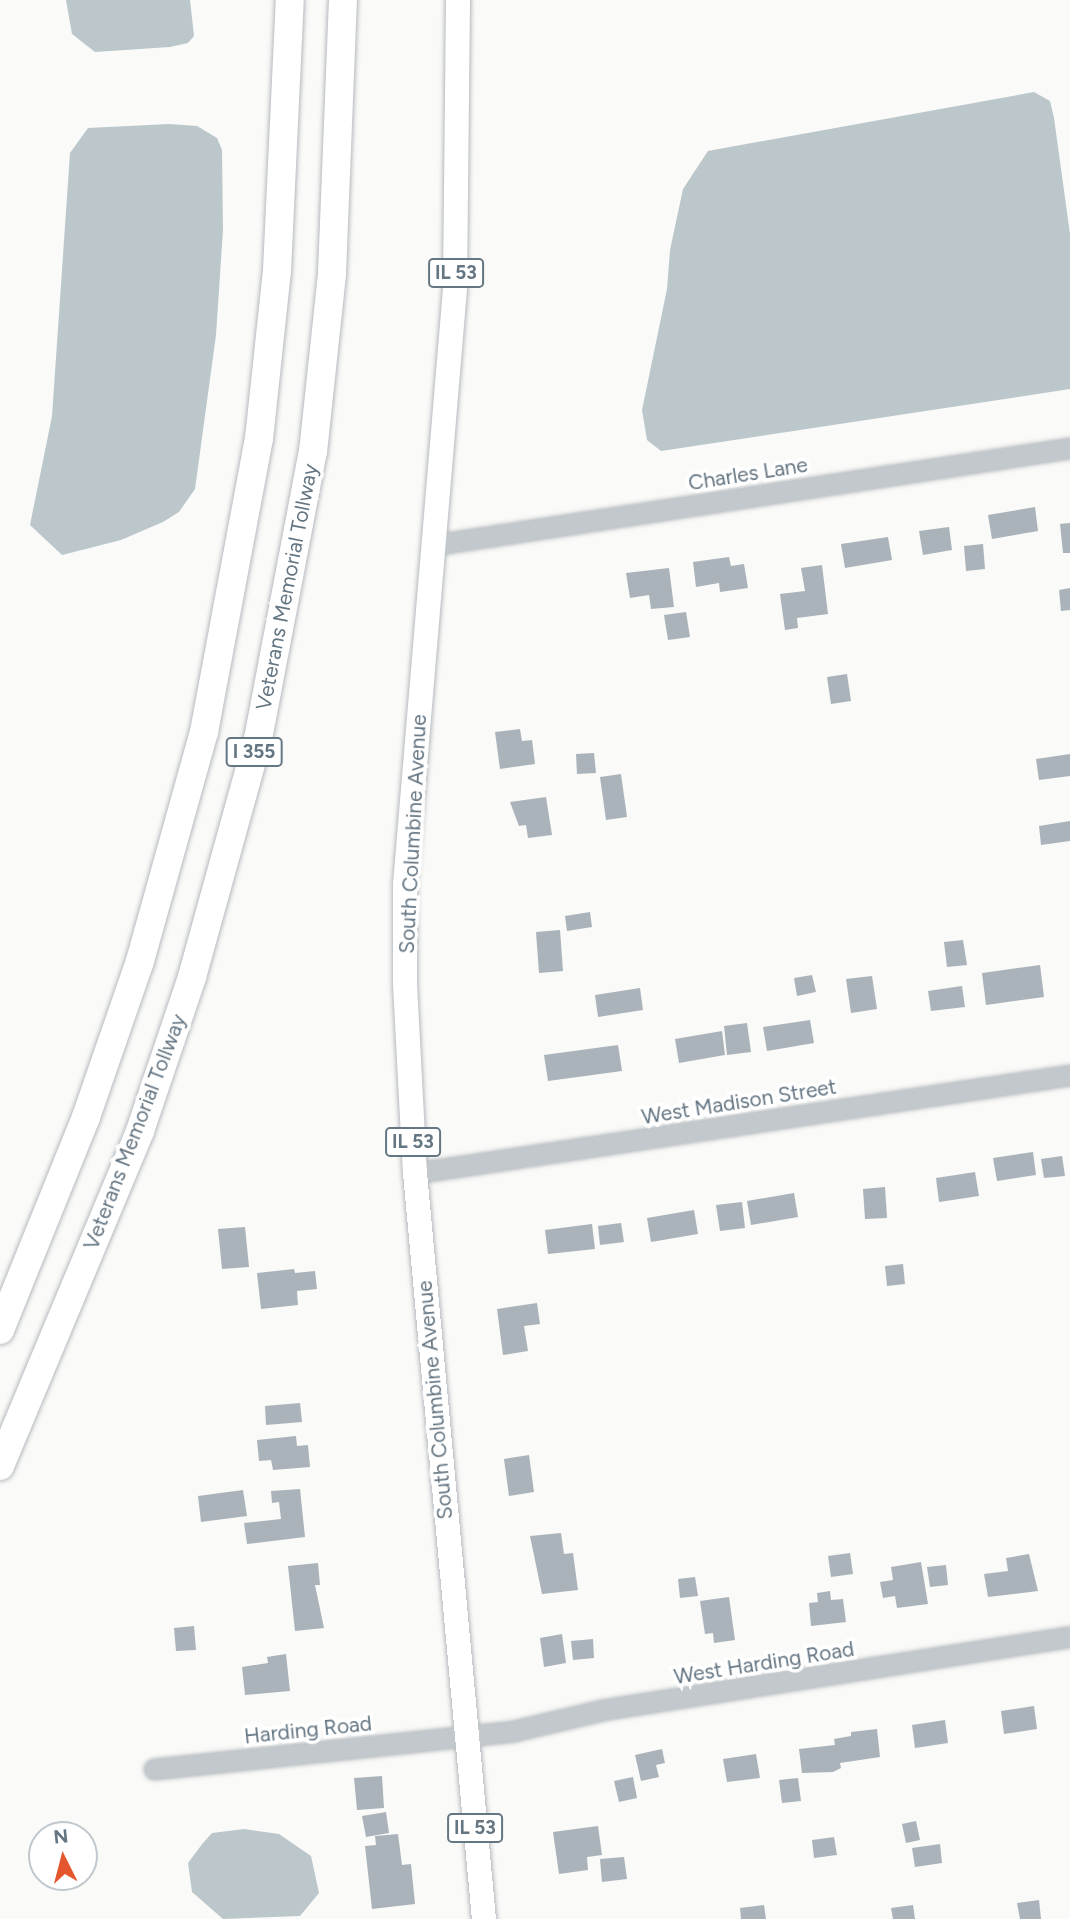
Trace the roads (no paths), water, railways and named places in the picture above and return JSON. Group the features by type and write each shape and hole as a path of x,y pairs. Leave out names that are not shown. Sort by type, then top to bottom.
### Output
{"highway":[{"name":"I 355","path":"0,1329 86,1117 136,974 204,732 260,426 277,271 290,0"},
{"name":"Veterans Memorial Tollway","path":"0,1466 140,1131 192,977 258,739 313,452 332,273 343,0"}],"main road":[{"name":"South Columbine Avenue","path":"458,0 455,289 405,885 405,984 415,1173 484,1919"}],"street":[{"name":"Charles Lane","path":"433,545 1070,448"},
{"name":"West Madison Street","path":"415,1173 1070,1075"},
{"name":"West Harding Road","path":"466,1737 602,1710 1070,1637"},
{"name":"Harding Road","path":"154,1769 466,1737"}]}
